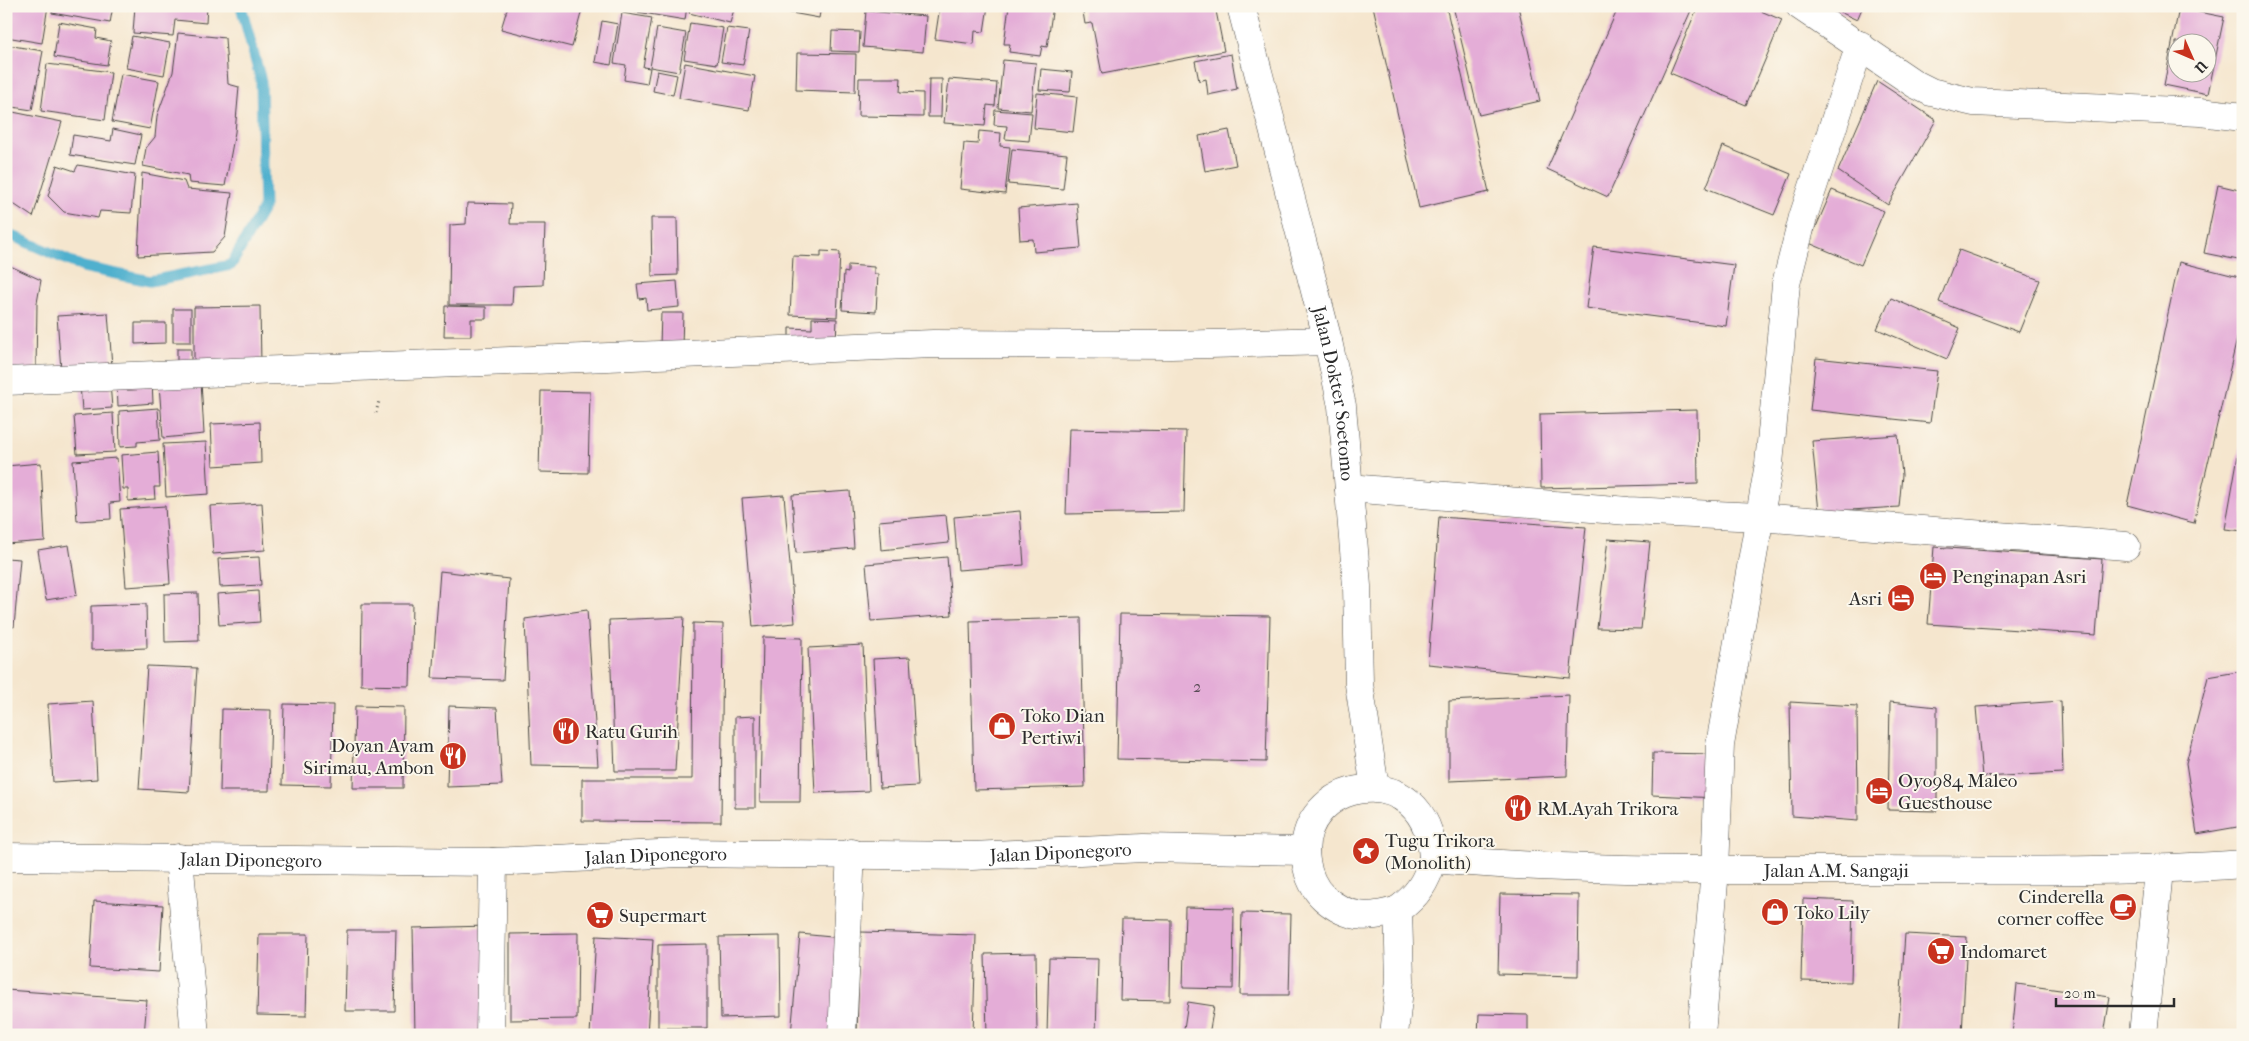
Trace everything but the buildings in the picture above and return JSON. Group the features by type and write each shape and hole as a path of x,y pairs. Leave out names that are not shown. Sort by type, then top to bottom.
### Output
{"main road":[{"name":"Jalan Dokter Soetomo","path":"1241,6 1328,340 1342,406 1357,586 1359,684 1376,788"},
{"path":"1800,6 1915,84 1931,92 1948,97 1974,102 2200,112 2243,117"},
{"path":"1701,1035 1715,870 1720,745 1769,464 1786,284 1803,217 1860,45"},
{"path":"6,380 933,344 1171,345 1328,340"},
{"path":"1349,488 1628,511 1759,517 2126,546"},
{"path":"1376,788 1395,793 1412,804 1425,819 1432,839 1433,859 1428,878 1415,897 1398,910 1376,916 1355,915 1334,907 1318,892 1308,873 1305,851 1309,829 1320,810 1336,797 1355,789 1376,788"},
{"name":"Jalan Diponegoro","path":"6,857 493,862 680,853 972,856 1144,848 1305,851"},
{"path":"842,1035 851,854"},
{"path":"179,858 195,1035"},
{"name":"Jalan A.M. Sangaji","path":"1433,859 1503,865 1715,870 2159,870 2243,864"},
{"path":"490,1035 493,862"},
{"path":"2143,1035 2159,870"},
{"path":"1394,1035 1400,980 1398,910"}],"waterway":[{"path":"6,233 83,267 150,281 231,265 264,207 261,81 241,6"}],"place":[{"name":"Penginapan Asri","path":"1933,576"},
{"name":"Asri","path":"1901,598"},
{"name":"Toko Dian Pertiwi","path":"1002,726"},
{"name":"Ratu Gurih","path":"566,731"},
{"name":"Doyan Ayam Sirimau, Ambon","path":"453,756"},
{"name":"Oyo984 Maleo Guesthouse","path":"1879,791"},
{"name":"RM.Ayah Trikora","path":"1518,808"},
{"name":"Tugu Trikora (Monolith)","path":"1366,851"},
{"name":"Cinderella corner coffee","path":"2123,907"},
{"name":"Toko Lily","path":"1775,912"},
{"name":"Supermart","path":"600,915"},
{"name":"Indomaret","path":"1941,951"}]}
